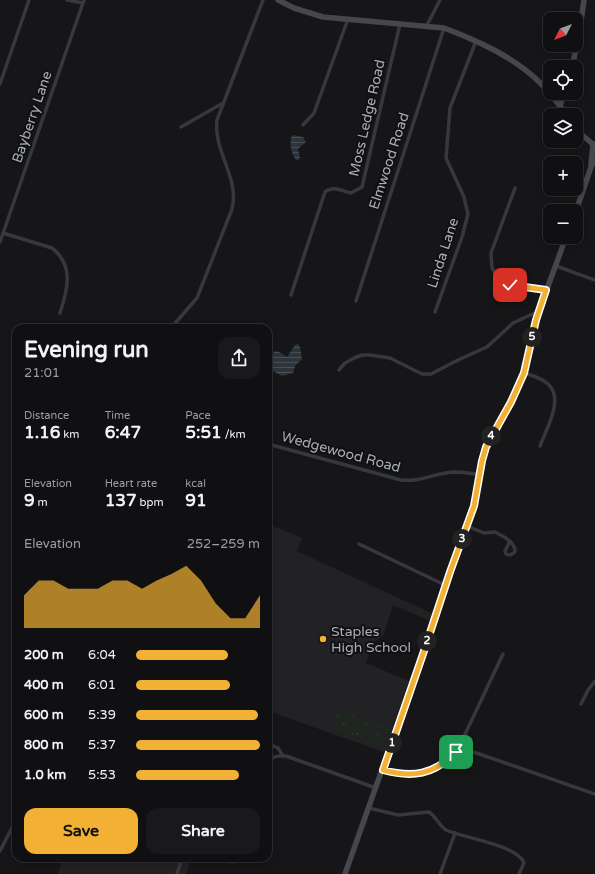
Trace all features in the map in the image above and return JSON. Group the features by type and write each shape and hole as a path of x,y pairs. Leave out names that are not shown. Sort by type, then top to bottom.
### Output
{"street":[{"path":"0,84 29,0"},
{"path":"67,0 84,2"},
{"path":"175,324 197,298 235,199 233,186 216,134 223,103 262,0"},
{"path":"278,0 294,8 323,17 444,28 476,41 521,67 543,87"},
{"path":"426,27 440,0"},
{"path":"574,60 584,0"},
{"name":"Bayberry Lane","path":"0,242 84,2"},
{"path":"303,125 314,113 348,19"},
{"name":"Moss Ledge Road","path":"291,295 325,192 333,188 351,193 362,187 400,24"},
{"name":"Elmwood Road","path":"356,301 444,28"},
{"name":"Linda Lane","path":"435,312 462,237 468,214 464,197 446,158 450,108 476,41"},
{"path":"555,100 560,106"},
{"path":"560,106 562,100"},
{"path":"181,127 223,103"},
{"path":"583,136 594,145 591,167"},
{"path":"578,204 591,167 595,160"},
{"path":"515,188 491,253 492,268 498,278 505,284 546,290"},
{"path":"3,233 52,248 59,253 68,274 64,300 60,313"},
{"path":"345,874 428,641 445,585 476,501 486,447 511,402 524,373 539,311 564,244"},
{"path":"556,266 595,280"},
{"path":"339,370 345,363 362,355 390,358 422,374 431,374 487,347 514,323 539,311"},
{"path":"524,373 550,385 555,395 556,405 540,446"},
{"name":"Wedgewood Road","path":"272,445 401,480 418,481 455,472 480,474"},
{"path":"467,526 484,533 495,532 510,541"},
{"path":"359,544 445,585"},
{"path":"383,770 399,774 412,774 428,771 446,760 459,747 503,654"},
{"path":"581,704 588,690 595,681"},
{"path":"272,745 278,748 283,756"},
{"path":"459,747 595,794"},
{"path":"272,758 275,756 283,756 376,788"},
{"path":"369,808 398,816 429,812 444,828 516,853 521,857 524,863 519,874"},
{"path":"0,851 12,828"},
{"path":"440,874 455,833"},
{"path":"177,874 181,862"}],"shaded area":[{"path":"294,135 303,137 306,142 298,149 300,158 298,160 294,157 291,149 291,137"},
{"path":"298,344 300,347 302,359 295,366 293,373 282,376 272,371 272,358 274,351 287,357 295,345"},
{"name":"Staples High School","path":"272,526 302,538 297,551 433,614 430,621 393,605 383,636 373,643 366,663 409,681 384,752 272,712"},
{"path":"62,862 190,862 186,874 58,874"}],"green space":[{"path":"339,711 370,722 364,739 333,729"},
{"path":"340,715 345,717 341,729 335,727"},
{"path":"347,717 353,719 348,731 343,729"},
{"path":"354,720 360,722 356,734 350,732"},
{"path":"362,722 368,724 363,736 358,735"},
{"path":"373,722 390,728 383,748 367,742"},
{"path":"374,727 379,728 375,741 370,739"},
{"path":"382,729 387,731 383,743 377,741"}],"place":[{"name":"Staples High School","path":"323,639"}],"route":[{"path":"456,752 441,764 428,771 420,773 399,774 383,770 437,613 445,585 467,528 477,496 482,461 486,447 511,402 524,373 536,320 546,290 510,285"}]}
